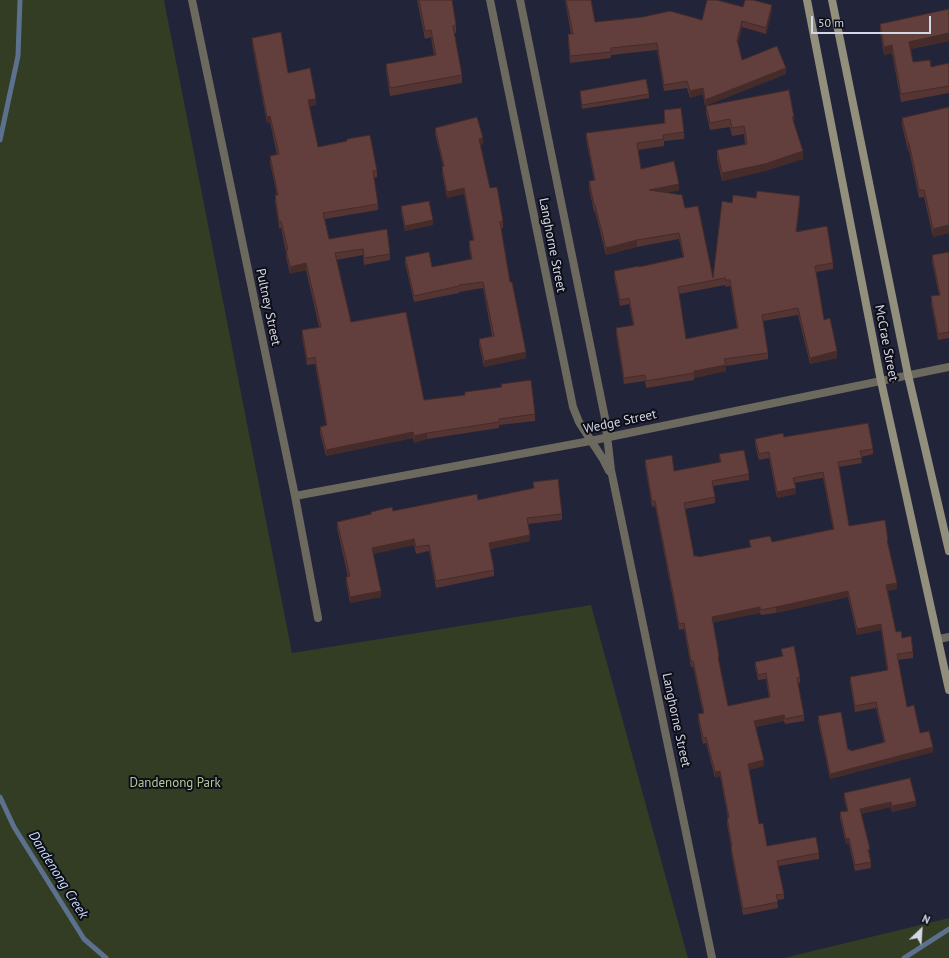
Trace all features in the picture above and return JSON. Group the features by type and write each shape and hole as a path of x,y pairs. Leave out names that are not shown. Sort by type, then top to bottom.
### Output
{"main road":[{"name":"McCrae Street","path":"807,0 881,381 949,690"},
{"name":"McCrae Street","path":"832,0 908,375 949,551"}],"street":[{"name":"Pultney Street","path":"192,0 295,496 318,618"},
{"name":"Langhorne Street","path":"490,0 573,407 579,422 590,441 603,458 615,486"},
{"name":"Langhorne Street","path":"520,0 602,402 615,486 712,958"},
{"name":"Wedge Street","path":"295,496 590,441 949,367"},
{"path":"939,639 949,637"}],"green space":[{"name":"Dandenong Park","path":"0,0 164,0 292,653 591,605 688,958 0,958"},
{"path":"949,918 949,958 784,958"}],"building":[{"path":"419,0 452,0 456,25 453,26 462,75 390,88 386,64 436,55 431,30 425,31"},
{"path":"566,0 591,0 595,22 643,17 670,11 702,20 707,0 717,0 743,7 745,0 753,0 772,5 766,28 742,21 737,40 742,60 777,46 786,68 705,100 703,88 690,91 687,81 664,85 657,43 611,48 611,52 570,56 568,34 573,34"},
{"path":"949,9 949,33 909,42 913,62 930,60 931,67 949,63 949,86 901,94 892,45 884,47 880,24"},
{"path":"281,32 288,73 310,68 316,99 308,100 318,147 347,141 347,139 370,135 377,171 373,171 378,204 323,213 329,239 387,229 390,254 364,258 363,249 335,253 351,322 406,312 424,400 465,395 465,392 502,387 501,384 531,380 535,414 499,419 499,422 414,436 413,432 326,450 320,427 327,425 315,357 307,359 302,330 321,327 306,263 290,267 286,250 288,250 281,221 279,222 275,195 278,195 270,156 279,154 270,116 267,117 252,38"},
{"path":"646,79 649,94 582,105 580,91"},
{"path":"789,90 794,117 792,117 803,151 765,164 722,173 717,150 747,144 744,126 732,128 730,119 710,123 706,106"},
{"path":"949,107 949,225 933,229 924,190 919,190 902,118"},
{"path":"681,108 684,132 663,135 664,139 637,143 641,169 674,161 679,184 649,190 682,195 685,208 698,206 713,278 722,201 732,203 733,195 756,198 757,191 800,196 796,232 827,226 833,263 815,266 824,320 830,318 837,351 810,358 798,308 762,315 768,353 724,359 726,365 694,371 694,373 646,381 645,375 624,378 616,328 634,325 629,298 620,300 614,271 684,257 679,233 637,240 606,248 589,181 595,180 586,133 665,123 664,110","holes":["725,278 725,280 730,280 738,328 686,339 678,287"]},
{"path":"477,117 483,138 479,139 490,188 497,187 503,221 500,222 510,282 512,282 526,352 484,361 479,339 494,336 483,282 459,285 414,296 405,257 429,252 432,267 472,259 469,241 474,240 464,188 447,192 442,167 444,166 435,128"},
{"path":"429,201 433,220 405,226 401,206"},
{"path":"949,252 949,332 938,334 931,296 940,295 932,255"},
{"path":"868,423 873,449 860,451 862,458 838,462 849,526 885,520 887,540 897,583 886,585 896,632 901,631 902,638 911,636 913,652 897,654 907,707 914,705 920,733 929,731 933,747 830,774 818,716 841,712 848,750 850,749 851,751 885,742 876,702 855,706 850,677 888,670 881,624 857,629 848,591 761,610 760,607 712,617 728,706 770,697 766,673 758,675 755,662 783,656 781,649 794,646 800,677 797,678 804,715 785,719 784,715 754,721 764,760 748,764 759,824 763,823 767,846 816,837 819,853 777,861 784,894 776,895 778,902 743,909 731,847 727,818 729,818 720,771 715,772 706,737 703,738 698,714 704,713 693,661 691,661 684,623 679,624 655,501 652,501 645,460 672,455 674,471 721,462 719,454 744,450 749,474 712,481 715,497 684,503 694,556 698,557 751,547 749,540 770,536 772,542 834,529 823,472 793,478 796,488 777,492 769,452 759,454 755,439 783,433 784,437"},
{"path":"558,479 562,514 527,518 530,535 489,543 494,570 436,581 429,545 416,547 414,539 372,548 381,591 350,597 346,577 350,576 337,522 371,514 371,512 392,507 393,511 477,494 478,500 534,488 533,482"},
{"path":"910,778 916,801 892,806 891,802 860,809 870,849 868,850 871,862 855,865 849,838 846,839 840,812 848,811 844,793"}],"waterway":[{"name":"Dandenong Creek","path":"0,140 18,56 20,0"},
{"name":"Dandenong Creek","path":"0,797 14,827 84,939 106,958"},
{"name":"Dandenong Creek","path":"904,958 949,929"}]}
